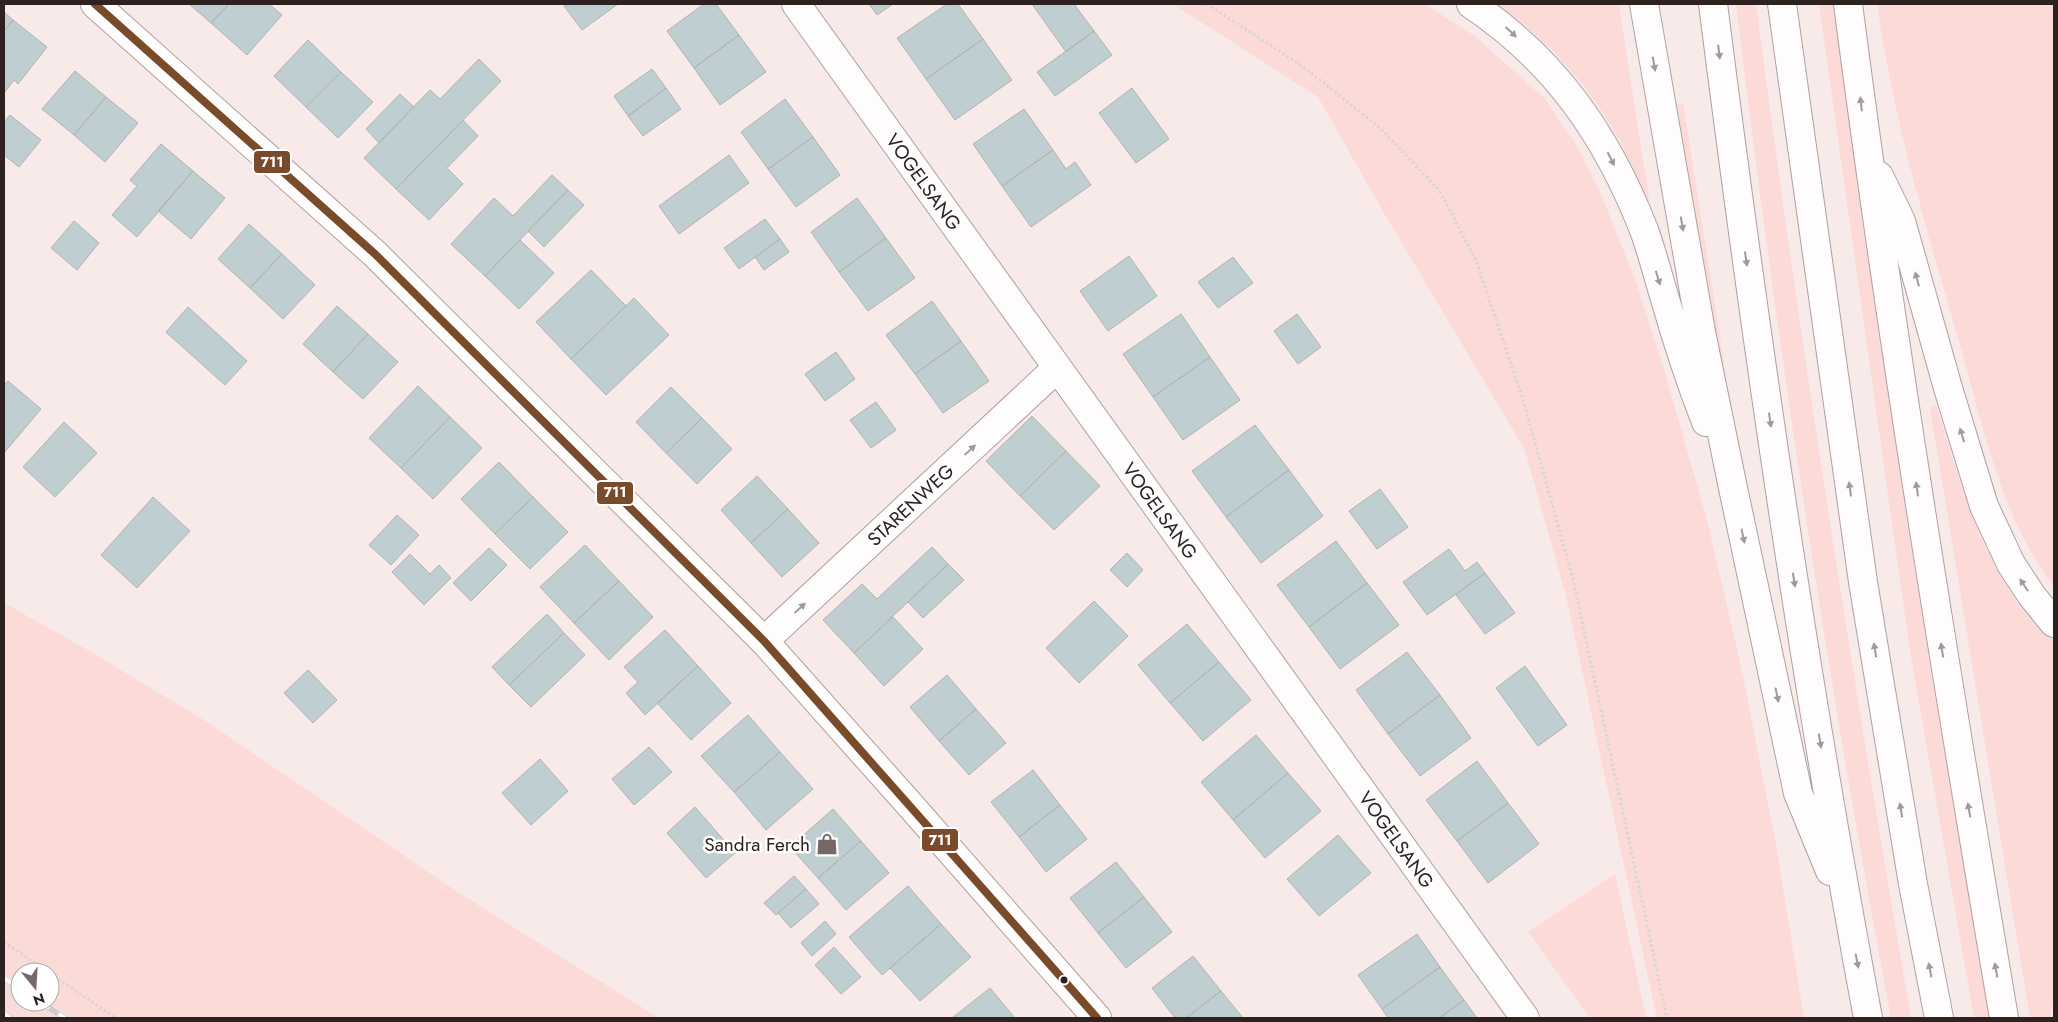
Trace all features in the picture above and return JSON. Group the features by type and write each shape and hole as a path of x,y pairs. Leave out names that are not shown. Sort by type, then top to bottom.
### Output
{"main road":[{"path":"95,4 375,254 764,641 1097,1018"},
{"name":"VOGELSANG","path":"796,4 1525,1018"},
{"path":"1471,4 1502,24 1550,70 1587,117 1605,148 1644,231 1687,373 1732,488"},
{"path":"1644,4 1701,332 1732,488 1798,793 1848,914"},
{"path":"1713,4 1739,211 1793,576 1848,914 1868,1018"},
{"path":"1782,4 1865,592 1913,884 1938,1018"},
{"path":"1848,4 1924,534 2004,1018"},
{"path":"1868,152 1901,221 1948,388 1984,506 2010,564 2054,623"},
{"name":"STARENWEG","path":"764,641 1057,368"}],"path":[{"path":"1207,4 1305,68 1380,128 1439,190 1476,260 1522,396 1573,579 1667,1018"},
{"path":"4,942 33,962"},
{"path":"60,980 116,1018"}],"shaded area":[{"path":"1173,4 1425,4 1476,37 1545,99 1577,146 1603,199 1635,279 1663,366 1706,516 1743,675 1777,851 1804,1018 1657,1018 1566,596 1525,450 1384,213 1318,97"},
{"path":"1496,4 1619,4 1649,200 1646,200 1623,147 1584,86 1552,50"},
{"path":"1736,4 1756,4 1828,512 1911,1018 1891,1018 1846,765 1786,385"},
{"path":"1819,4 1836,4 1928,638 1991,1018 1974,1018 1910,651"},
{"path":"1877,4 2054,4 2054,586 2036,560 2020,531 1995,469 1912,174 1892,90"},
{"path":"1683,103 1724,363 1722,367 1719,365 1675,105"},
{"path":"1936,405 1966,500 1994,564 2011,593 2031,619 2054,641 2054,991 2050,1018 2030,1018 1930,408"},
{"path":"4,603 86,649 207,722 459,893 659,1018 81,1018 60,1004 60,962 10,962 10,972 4,968"},
{"path":"1615,874 1646,1018 1590,1018 1528,932"},
{"path":"4,968 10,972 10,1012 60,1012 60,1004 81,1018 4,1018"}],"building":[{"path":"189,4 229,4 211,23"},
{"path":"229,4 269,4 282,15 247,55 211,23"},
{"path":"568,4 618,4 582,30 564,6"},
{"path":"704,4 716,4 739,35 694,68 667,31"},
{"path":"869,4 893,4 877,15"},
{"path":"947,4 958,4 983,39 926,79 897,38"},
{"path":"1032,4 1074,4 1094,31 1066,52"},
{"path":"4,12 13,20 4,31"},
{"path":"13,20 47,47 18,84 14,80 4,93 4,31"},
{"path":"1094,31 1112,55 1055,96 1037,72"},
{"path":"739,35 766,72 720,105 694,68"},
{"path":"983,39 1012,80 955,120 926,79"},
{"path":"308,40 341,72 306,107 274,76"},
{"path":"479,59 501,81 396,189 364,158 430,90 440,99"},
{"path":"652,69 666,88 628,116 614,96"},
{"path":"75,71 106,97 74,135 42,109"},
{"path":"341,72 373,102 338,138 306,107"},
{"path":"666,88 681,109 643,136 628,116"},
{"path":"1132,88 1169,139 1136,163 1099,113"},
{"path":"400,94 414,107 379,143 366,129"},
{"path":"106,97 138,123 105,162 74,135"},
{"path":"785,99 813,137 768,169 741,132"},
{"path":"1024,109 1053,150 1002,186 973,144"},
{"path":"10,115 41,140 19,167 4,155 4,122"},
{"path":"463,120 478,136 447,168 463,184 429,220 396,189"},
{"path":"813,137 840,175 796,207 768,169"},
{"path":"161,144 193,171 137,237 112,215 137,186 130,180"},
{"path":"1053,150 1066,169 1075,162 1091,185 1031,227 1002,186"},
{"path":"729,155 749,183 679,234 659,206"},
{"path":"193,171 225,198 191,239 158,211"},
{"path":"552,175 568,190 485,276 451,244 494,198 513,216"},
{"path":"568,190 584,205 544,247 528,231"},
{"path":"857,198 886,238 839,272 811,232"},
{"path":"765,219 780,239 739,269 724,248"},
{"path":"74,221 99,243 77,270 51,248"},
{"path":"249,224 282,254 250,288 218,259"},
{"path":"886,238 915,278 868,311 839,272"},
{"path":"780,239 789,252 764,270 755,257"},
{"path":"520,240 554,273 519,309 485,276"},
{"path":"282,254 315,285 283,319 250,288"},
{"path":"1129,256 1157,296 1108,331 1080,291"},
{"path":"1233,257 1253,283 1218,308 1198,282"},
{"path":"591,270 626,306 571,359 536,322"},
{"path":"634,298 669,335 606,395 571,359"},
{"path":"932,301 961,341 915,374 886,335"},
{"path":"337,306 368,334 333,372 303,344"},
{"path":"188,307 247,361 225,385 166,332"},
{"path":"1181,314 1210,357 1153,397 1123,354"},
{"path":"1297,314 1321,347 1298,364 1274,331"},
{"path":"368,334 398,362 363,399 333,372"},
{"path":"961,341 989,381 943,413 915,374"},
{"path":"836,352 855,379 825,401 805,374"},
{"path":"1210,357 1240,400 1183,440 1153,397"},
{"path":"8,381 41,409 4,453 4,385"},
{"path":"418,386 450,417 401,468 369,438"},
{"path":"671,387 702,418 666,453 636,422"},
{"path":"876,402 896,430 871,448 850,420"},
{"path":"1032,416 1066,451 1020,496 986,461"},
{"path":"450,417 482,448 433,499 401,468"},
{"path":"702,418 732,449 697,484 666,453"},
{"path":"64,422 97,453 55,497 23,467"},
{"path":"1255,425 1289,470 1226,517 1192,471"},
{"path":"1066,451 1100,486 1054,530 1020,496"},
{"path":"499,462 533,497 495,534 461,499"},
{"path":"1289,470 1323,516 1261,563 1226,517"},
{"path":"757,476 788,509 751,543 721,510"},
{"path":"1380,489 1408,527 1377,549 1349,511"},
{"path":"153,497 190,531 137,588 101,555"},
{"path":"533,497 568,532 530,569 495,534"},
{"path":"788,509 819,543 782,577 751,543"},
{"path":"397,515 419,535 391,565 369,545"},
{"path":"1336,541 1367,583 1309,627 1277,585"},
{"path":"585,545 619,581 574,623 540,587"},
{"path":"932,547 948,564 854,653 823,620 862,584 877,599"},
{"path":"489,548 507,565 471,601 453,583"},
{"path":"1449,549 1465,571 1477,562 1485,573 1427,615 1403,582"},
{"path":"1127,553 1143,570 1127,587 1110,570"},
{"path":"410,554 430,574 439,565 451,578 424,605 392,572"},
{"path":"948,564 964,580 923,618 908,602"},
{"path":"1485,573 1515,613 1485,634 1456,595"},
{"path":"619,581 653,617 609,660 574,623"},
{"path":"1367,583 1399,625 1340,669 1309,627"},
{"path":"1094,601 1128,636 1079,683 1046,648"},
{"path":"547,614 564,633 509,685 492,667"},
{"path":"893,617 923,649 884,686 854,653"},
{"path":"1187,624 1219,662 1170,703 1138,665"},
{"path":"665,630 698,666 645,715 626,693 638,682 624,667"},
{"path":"564,633 585,655 531,707 509,685"},
{"path":"1407,652 1440,695 1388,734 1356,690"},
{"path":"1219,662 1251,700 1203,741 1170,703"},
{"path":"698,666 731,703 691,740 657,703"},
{"path":"1525,666 1567,725 1538,746 1496,688"},
{"path":"308,670 337,700 313,723 284,693"},
{"path":"947,675 976,709 939,741 910,707"},
{"path":"1440,695 1471,738 1420,776 1388,734"},
{"path":"976,709 1006,743 969,775 939,741"},
{"path":"748,715 780,752 734,792 701,756"},
{"path":"1256,735 1288,773 1233,820 1201,782"},
{"path":"649,747 672,772 634,805 612,779"},
{"path":"780,752 813,789 766,830 734,792"},
{"path":"540,759 568,791 531,825 502,793"},
{"path":"1477,761 1508,803 1457,841 1426,800"},
{"path":"1033,770 1060,805 1019,837 991,802"},
{"path":"1288,773 1321,811 1265,858 1233,820"},
{"path":"1508,803 1539,844 1488,883 1457,841"},
{"path":"1060,805 1087,839 1046,872 1019,837"},
{"path":"695,807 735,853 706,878 667,833"},
{"path":"833,809 861,841 818,878 790,847"},
{"path":"1338,835 1371,873 1319,916 1287,879"},
{"path":"861,841 889,873 846,910 818,878"},
{"path":"1116,862 1144,897 1098,933 1070,898"},
{"path":"794,876 806,889 776,915 764,903"},
{"path":"908,886 941,924 882,975 849,937"},
{"path":"806,889 819,904 791,928 778,913"},
{"path":"1144,897 1172,932 1126,968 1098,933"},
{"path":"825,921 836,934 812,956 801,943"},
{"path":"941,924 971,957 920,1001 890,968"},
{"path":"1417,934 1440,967 1382,1009 1358,975"},
{"path":"834,947 861,977 841,994 815,965"},
{"path":"1193,956 1221,991 1186,1018 1175,1018 1152,988"},
{"path":"1440,967 1464,1000 1439,1018 1388,1018 1382,1009"},
{"path":"990,988 1015,1018 952,1018"},
{"path":"1221,991 1243,1018 1186,1018"},
{"path":"1464,1000 1477,1018 1439,1018"}],"railway":[{"path":"4,978 10,982"},
{"path":"56,1012 65,1018"},
{"path":"4,1014 10,1018"}],"transit line":[{"name":"711","path":"95,4 375,254 764,641 1097,1018"}],"place":[{"name":"Sandra Ferch","path":"827,844"}]}
